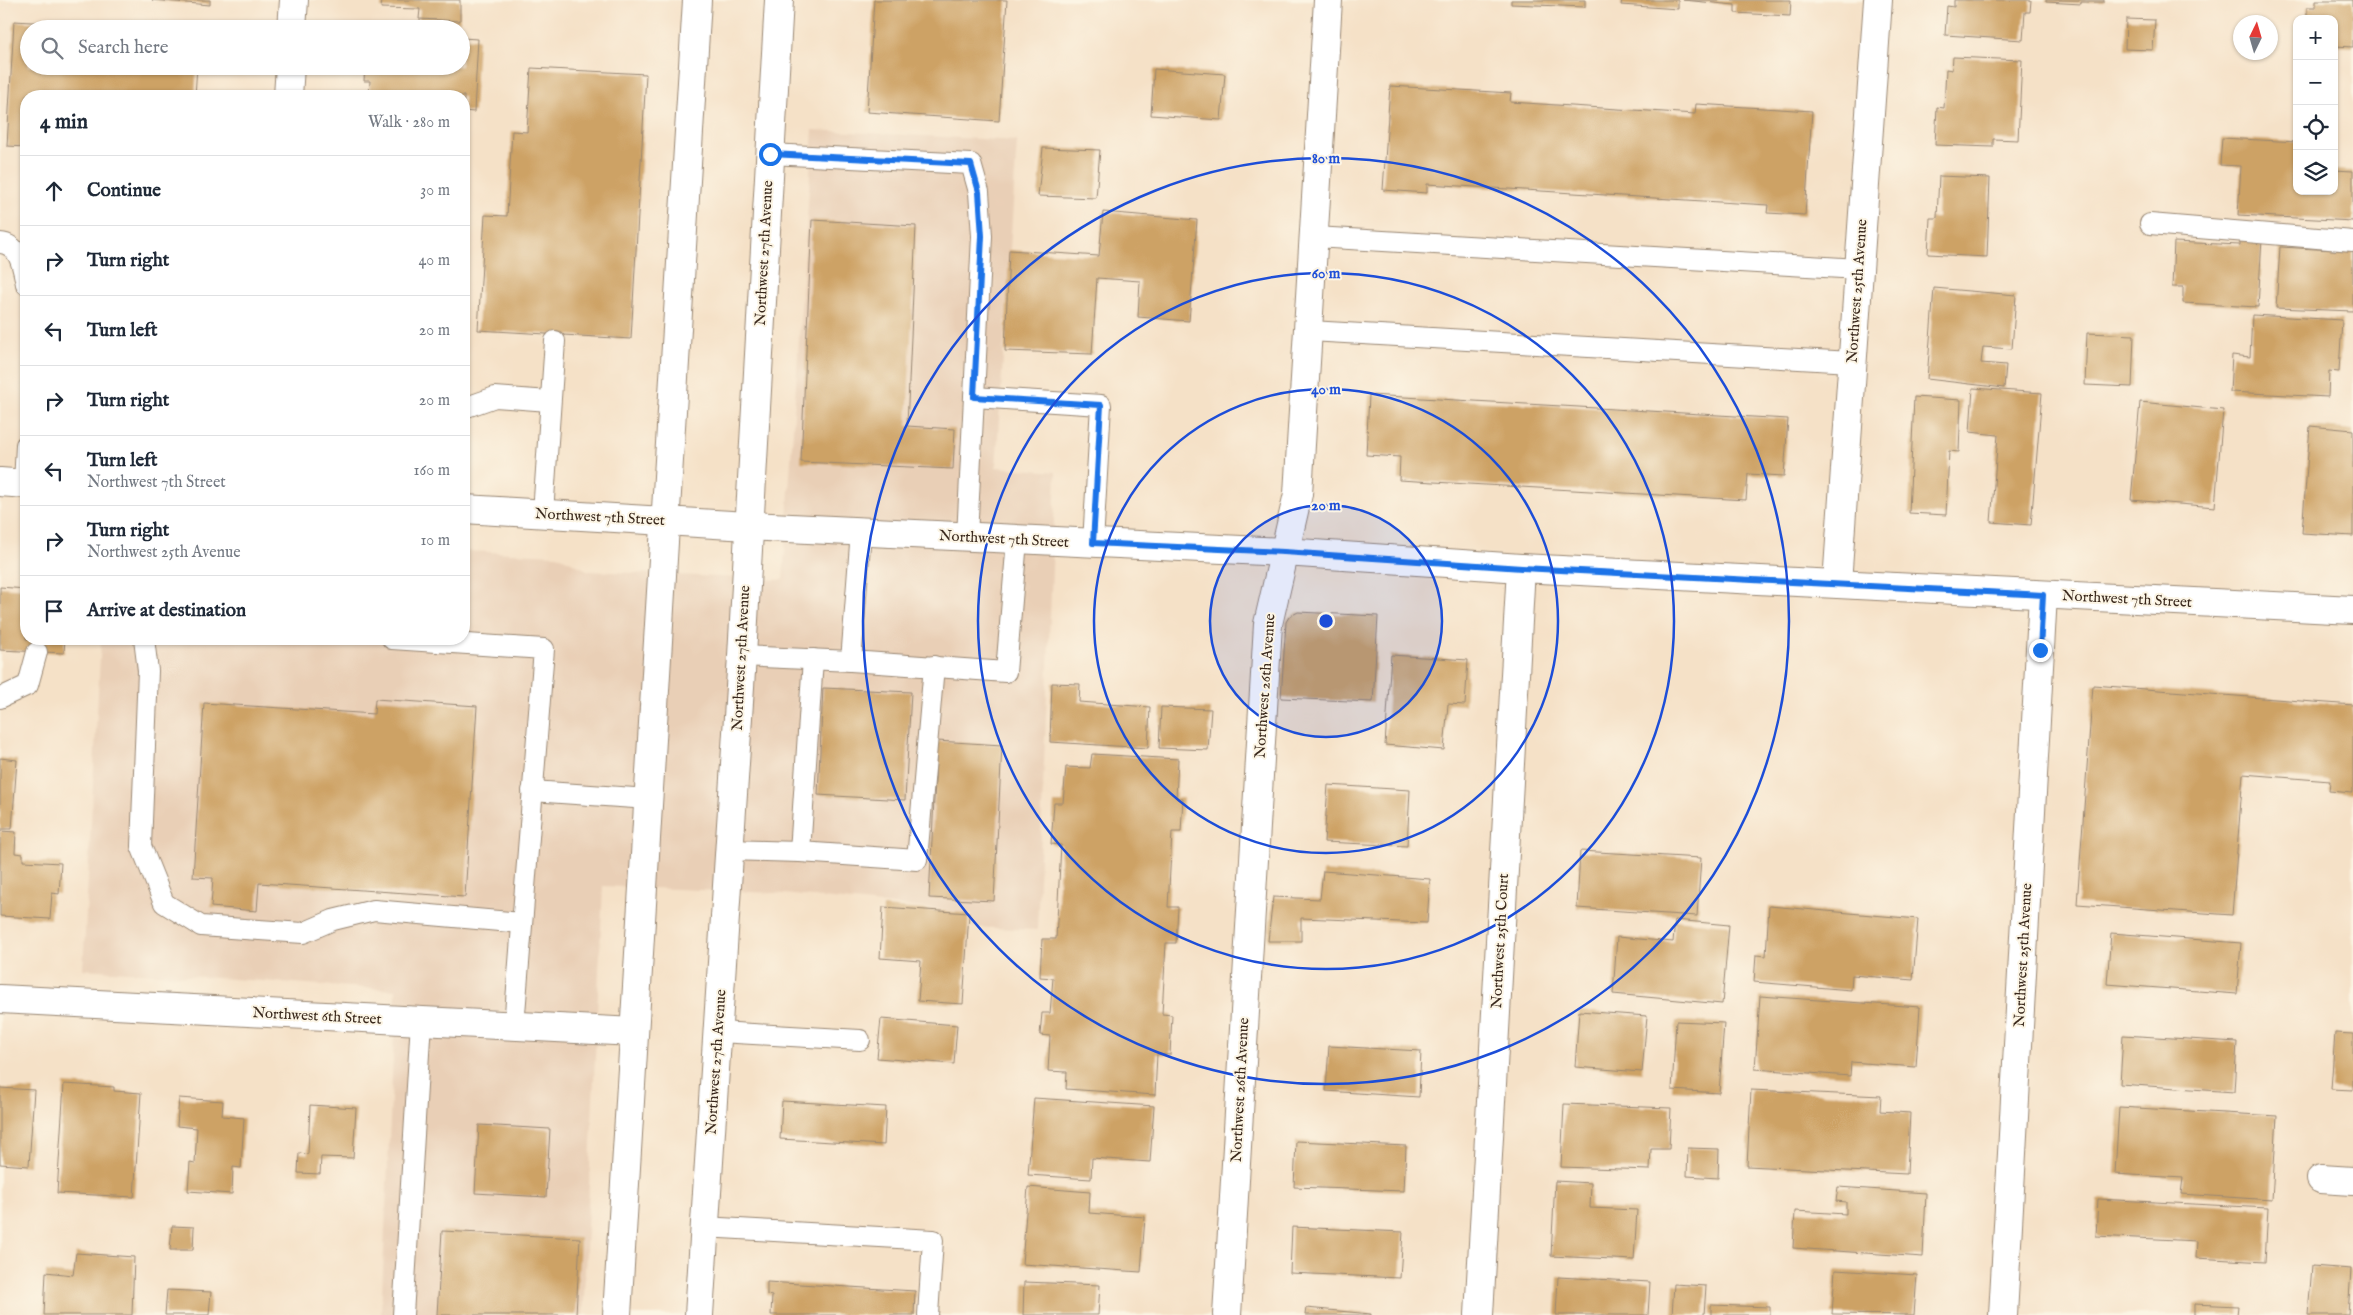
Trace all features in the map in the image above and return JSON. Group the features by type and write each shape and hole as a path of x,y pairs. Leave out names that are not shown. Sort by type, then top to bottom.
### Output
{"main road":[{"path":"293,20 294,0"},
{"path":"617,1315 697,0"},
{"name":"Northwest 27th Avenue","path":"699,1315 703,1227 719,1032 742,656 779,0"},
{"name":"Northwest 26th Avenue","path":"1227,1315 1268,624 1298,494 1310,331 1328,0"},
{"name":"Northwest 25th Avenue","path":"1838,583 1878,0"},
{"path":"288,90 289,75"},
{"name":"Northwest 7th Street","path":"470,509 748,526 1284,552 1522,568 2353,610"},
{"name":"Northwest 25th Court","path":"1479,1315 1522,568"},
{"name":"Northwest 25th Avenue","path":"2003,1315 2043,595"},
{"name":"Northwest 6th Street","path":"0,999 634,1032"},
{"path":"2321,1179 2353,1182"}],"lane":[{"path":"770,154 971,164 979,192 982,236 967,537"},
{"path":"2150,224 2353,241"},
{"path":"1315,237 1859,269"},
{"path":"0,243 5,243 20,257"},
{"path":"1310,331 1852,362"},
{"path":"543,513 549,401 555,341"},
{"path":"974,397 1101,405 1093,543"},
{"path":"470,406 495,398 549,401"},
{"path":"17,483 20,471"},
{"path":"851,661 861,531"},
{"path":"742,656 934,666 1006,672 1017,540"},
{"path":"470,644 544,649 514,1026"},
{"path":"145,645 148,671 141,846 164,903 201,926 303,933 333,920 374,910 522,924"},
{"path":"0,698 28,685 37,652"},
{"path":"800,852 813,659"},
{"path":"729,850 800,852 917,860 934,666"},
{"path":"532,791 649,799"},
{"path":"403,1315 421,1021"},
{"path":"719,1032 860,1040"},
{"path":"703,1227 933,1240 928,1315"}],"shaded area":[{"path":"813,130 1017,141 996,467 1056,472 1037,930 972,927 971,913 774,893 603,886 583,1315 381,1315 396,990 83,969 101,645 470,645 470,551 557,555 589,571 783,580"}],"building":[{"path":"152,0 210,0 210,5"},
{"path":"382,0 460,0 460,20 419,19 420,9 381,8"},
{"path":"874,0 1007,0 999,121 867,112"},
{"path":"1511,0 1585,0 1585,7 1511,4"},
{"path":"1622,0 1678,0 1678,9 1621,5"},
{"path":"1683,0 1791,0 1790,16 1735,13 1735,5"},
{"path":"1954,0 2031,0 2030,12 2025,12 2023,40 1945,35 1947,6 1954,7"},
{"path":"2046,0 2104,0 2104,2 2081,2 2081,4 2046,2"},
{"path":"2316,0 2353,0 2353,47 2338,46 2338,15 2307,15 2307,7 2316,7"},
{"path":"2126,19 2155,20 2153,50 2125,49"},
{"path":"14,21 20,21 20,75 196,75 195,90 20,90 20,147 7,146"},
{"path":"470,39 478,39 474,112 470,112 470,90 369,90 370,81 364,81 364,75 470,75"},
{"path":"1953,57 2022,60 2018,140 1993,139 1993,147 1935,145 1937,107 1944,108 1946,69 1952,70"},
{"path":"531,68 646,74 631,339 478,330 485,215 507,216 512,131 527,132"},
{"path":"1154,69 1225,74 1221,120 1151,115"},
{"path":"1390,86 1511,93 1510,102 1695,114 1696,104 1812,111 1805,215 1767,213 1768,205 1427,184 1427,193 1383,190"},
{"path":"2222,138 2293,142 2293,195 2338,195 2338,170 2353,171 2353,221 2238,215 2241,166 2220,165"},
{"path":"1043,148 1100,150 1096,198 1038,196"},
{"path":"1939,176 1990,178 1987,257 1928,254 1930,218 1937,218"},
{"path":"1103,212 1197,220 1189,321 1138,317 1140,281 1097,278 1092,354 1005,351 1009,250 1099,256"},
{"path":"812,220 916,226 907,426 955,429 953,469 801,462"},
{"path":"2240,237 2262,238 2258,307 2183,303 2183,287 2172,287 2174,242 2240,245"},
{"path":"2280,247 2353,251 2353,311 2276,308"},
{"path":"1934,288 2016,295 2012,349 1983,347 1981,363 2006,365 2004,388 1927,379"},
{"path":"2252,315 2342,320 2339,372 2329,371 2328,397 2230,392 2232,355 2250,357"},
{"path":"2087,333 2134,335 2132,387 2085,385"},
{"path":"1973,388 2042,393 2031,525 1991,522 1998,435 1970,432"},
{"path":"1369,395 1788,419 1784,476 1748,474 1746,500 1399,480 1400,457 1366,455"},
{"path":"1914,397 1961,400 1959,452 1949,451 1946,515 1909,513"},
{"path":"2140,402 2223,410 2215,507 2131,500"},
{"path":"2310,426 2353,430 2353,536 2302,533"},
{"path":"0,587 20,589 20,645 65,645 64,653 0,650"},
{"path":"1298,612 1378,616 1373,702 1281,698 1286,622 1289,617"},
{"path":"1391,655 1468,660 1465,705 1448,704 1444,750 1385,745"},
{"path":"1052,683 1080,684 1079,702 1150,707 1148,748 1050,742"},
{"path":"2093,685 2353,705 2353,793 2329,791 2330,781 2243,774 2232,915 2077,904"},
{"path":"823,688 911,692 905,800 818,795"},
{"path":"375,699 477,706 465,897 259,883 257,911 211,907 213,878 193,877 204,703 374,714"},
{"path":"1161,707 1211,709 1208,750 1159,748"},
{"path":"937,741 1002,745 994,901 929,898"},
{"path":"1092,754 1178,759 1176,798 1183,798 1181,832 1172,832 1168,907 1178,907 1176,943 1166,943 1162,1014 1172,1015 1170,1055 1157,1054 1155,1095 1066,1089 1067,1072 1048,1071 1050,1036 1040,1035 1042,1013 1050,1013 1053,978 1040,977 1042,939 1056,939 1061,845 1051,844 1054,803 1063,803 1066,767 1090,768"},
{"path":"0,758 17,760 12,829 0,829"},
{"path":"1328,785 1410,790 1407,846 1324,842"},
{"path":"0,831 16,832 15,853 23,854 23,861 61,863 59,894 52,893 50,919 0,916"},
{"path":"1580,851 1701,858 1697,916 1577,908"},
{"path":"1323,871 1430,879 1427,923 1301,918 1301,941 1268,941 1273,897 1320,899"},
{"path":"1769,906 1918,919 1913,980 1852,975 1851,990 1754,982 1756,955 1766,956"},
{"path":"883,907 969,913 963,1004 918,1001 921,961 880,958"},
{"path":"1675,920 1729,925 1722,1004 1613,994 1617,937 1673,942"},
{"path":"2111,933 2241,943 2237,994 2107,984"},
{"path":"1760,996 1920,1007 1916,1067 1851,1062 1850,1076 1755,1069"},
{"path":"1579,1011 1647,1016 1642,1072 1575,1067"},
{"path":"881,1019 957,1025 954,1064 877,1058"},
{"path":"1676,1021 1724,1023 1719,1093 1672,1090"},
{"path":"2335,1033 2353,1034 2353,1090 2331,1089"},
{"path":"2123,1035 2237,1042 2234,1092 2120,1084"},
{"path":"1329,1046 1421,1051 1419,1097 1326,1091"},
{"path":"64,1084 114,1087 114,1091 141,1093 134,1197 57,1193"},
{"path":"0,1088 34,1090 29,1166 0,1164"},
{"path":"1751,1090 1881,1096 1880,1111 1910,1113 1907,1174 1747,1166"},
{"path":"179,1098 223,1101 222,1116 244,1118 241,1168 233,1167 232,1194 188,1191 190,1162 195,1163 197,1128 177,1126"},
{"path":"1034,1098 1154,1106 1150,1162 1092,1158 1091,1179 1028,1175"},
{"path":"782,1101 886,1107 884,1145 780,1139"},
{"path":"1564,1104 1671,1108 1669,1149 1651,1149 1650,1170 1561,1167"},
{"path":"310,1105 356,1108 353,1158 321,1157 320,1174 298,1173 299,1153 308,1154"},
{"path":"2119,1107 2277,1116 2272,1200 2181,1194 2183,1178 2115,1174"},
{"path":"479,1125 550,1129 546,1197 475,1193"},
{"path":"1296,1141 1406,1146 1404,1191 1294,1187"},
{"path":"1688,1148 1719,1149 1718,1178 1687,1176"},
{"path":"1555,1181 1591,1183 1590,1208 1637,1210 1634,1260 1551,1256"},
{"path":"1028,1187 1090,1192 1089,1213 1145,1217 1141,1272 1022,1264"},
{"path":"1838,1187 1926,1193 1923,1257 1793,1248 1795,1211 1846,1214 1846,1202 1836,1201"},
{"path":"2098,1199 2268,1208 2265,1262 2196,1258 2197,1241 2096,1236"},
{"path":"172,1226 194,1227 193,1250 170,1250"},
{"path":"1292,1227 1403,1232 1400,1278 1290,1273"},
{"path":"442,1231 580,1238 576,1315 437,1315"},
{"path":"76,1253 134,1257 132,1315 44,1315 46,1272 73,1275"},
{"path":"2312,1266 2351,1269 2348,1315 2308,1315"},
{"path":"1835,1270 1917,1275 1914,1315 1832,1314"},
{"path":"1558,1277 1650,1282 1648,1315 1556,1315"},
{"path":"767,1282 915,1291 914,1315 771,1315 772,1296 767,1295"},
{"path":"1024,1282 1100,1285 1098,1315 1023,1315"},
{"path":"1674,1284 1706,1286 1704,1315 1672,1315"},
{"path":"167,1290 211,1292 209,1315 165,1315"},
{"path":"2194,1304 2238,1306 2237,1315 2194,1315"},
{"path":"1711,1305 1770,1307 1770,1315 1711,1315"},
{"path":"1306,1308 1371,1314 1371,1315 1305,1315"}],"route":[{"path":"770,154 971,164 979,192 982,236 974,397 1101,405 1093,543 1284,552 1522,568 2043,595 2040,650"}]}
